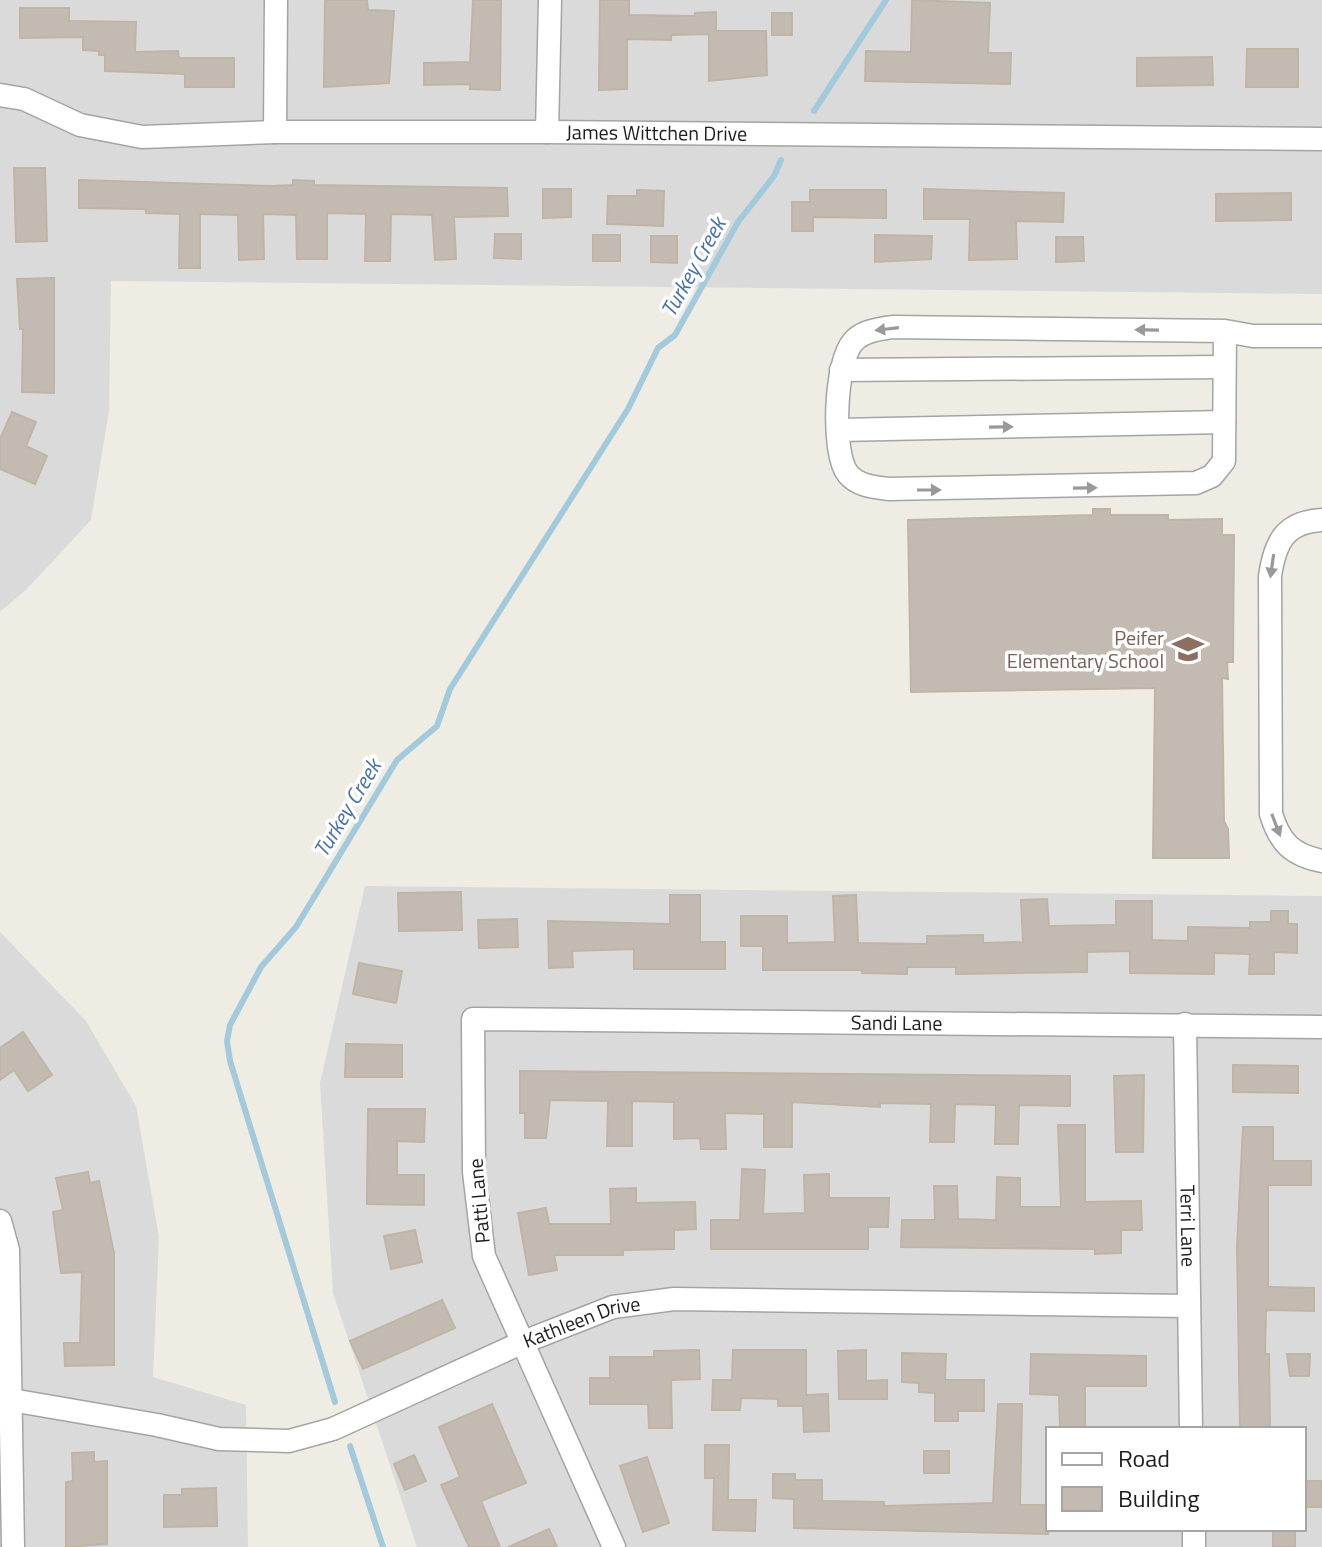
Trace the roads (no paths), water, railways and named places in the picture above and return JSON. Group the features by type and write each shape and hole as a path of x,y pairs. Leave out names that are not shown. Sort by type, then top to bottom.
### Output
{"street":[{"path":"275,132 276,0"},
{"path":"547,132 550,0"},
{"name":"James Wittchen Drive","path":"0,95 24,99 80,125 142,137 275,132 547,132 1322,139"},
{"path":"1225,331 1224,461 1212,476 1196,483 888,489 862,484 848,474 841,459 839,430 844,356 854,339 871,331 892,327 1225,331 1253,336 1322,336"},
{"path":"841,370 1224,367"},
{"path":"839,430 1224,422"},
{"path":"1322,520 1289,528 1279,538 1270,576 1271,814 1288,848 1303,857 1322,861"},
{"name":"Sandi Lane","path":"473,1019 1322,1027"},
{"name":"Patti Lane","path":"473,1019 474,1172 484,1256 614,1547"},
{"name":"Terri Lane","path":"1185,1024 1191,1427"},
{"path":"0,1221 8,1250 6,1398 13,1547"},
{"name":"Kathleen Drive","path":"6,1398 219,1439 289,1441 333,1429 521,1343 613,1307 674,1299 1188,1306"}],"waterway":[{"name":"Turkey Creek","path":"814,111 886,0"},
{"name":"Turkey Creek","path":"335,1402 230,1061 227,1041 230,1025 261,967 296,927 397,760 437,726 450,689 628,409 658,348 675,335 738,222 774,176 781,160"},
{"name":"Turkey Creek","path":"350,1446 383,1547"}],"place":[{"name":"Peifer Elementary School","path":"1188,649"}]}
